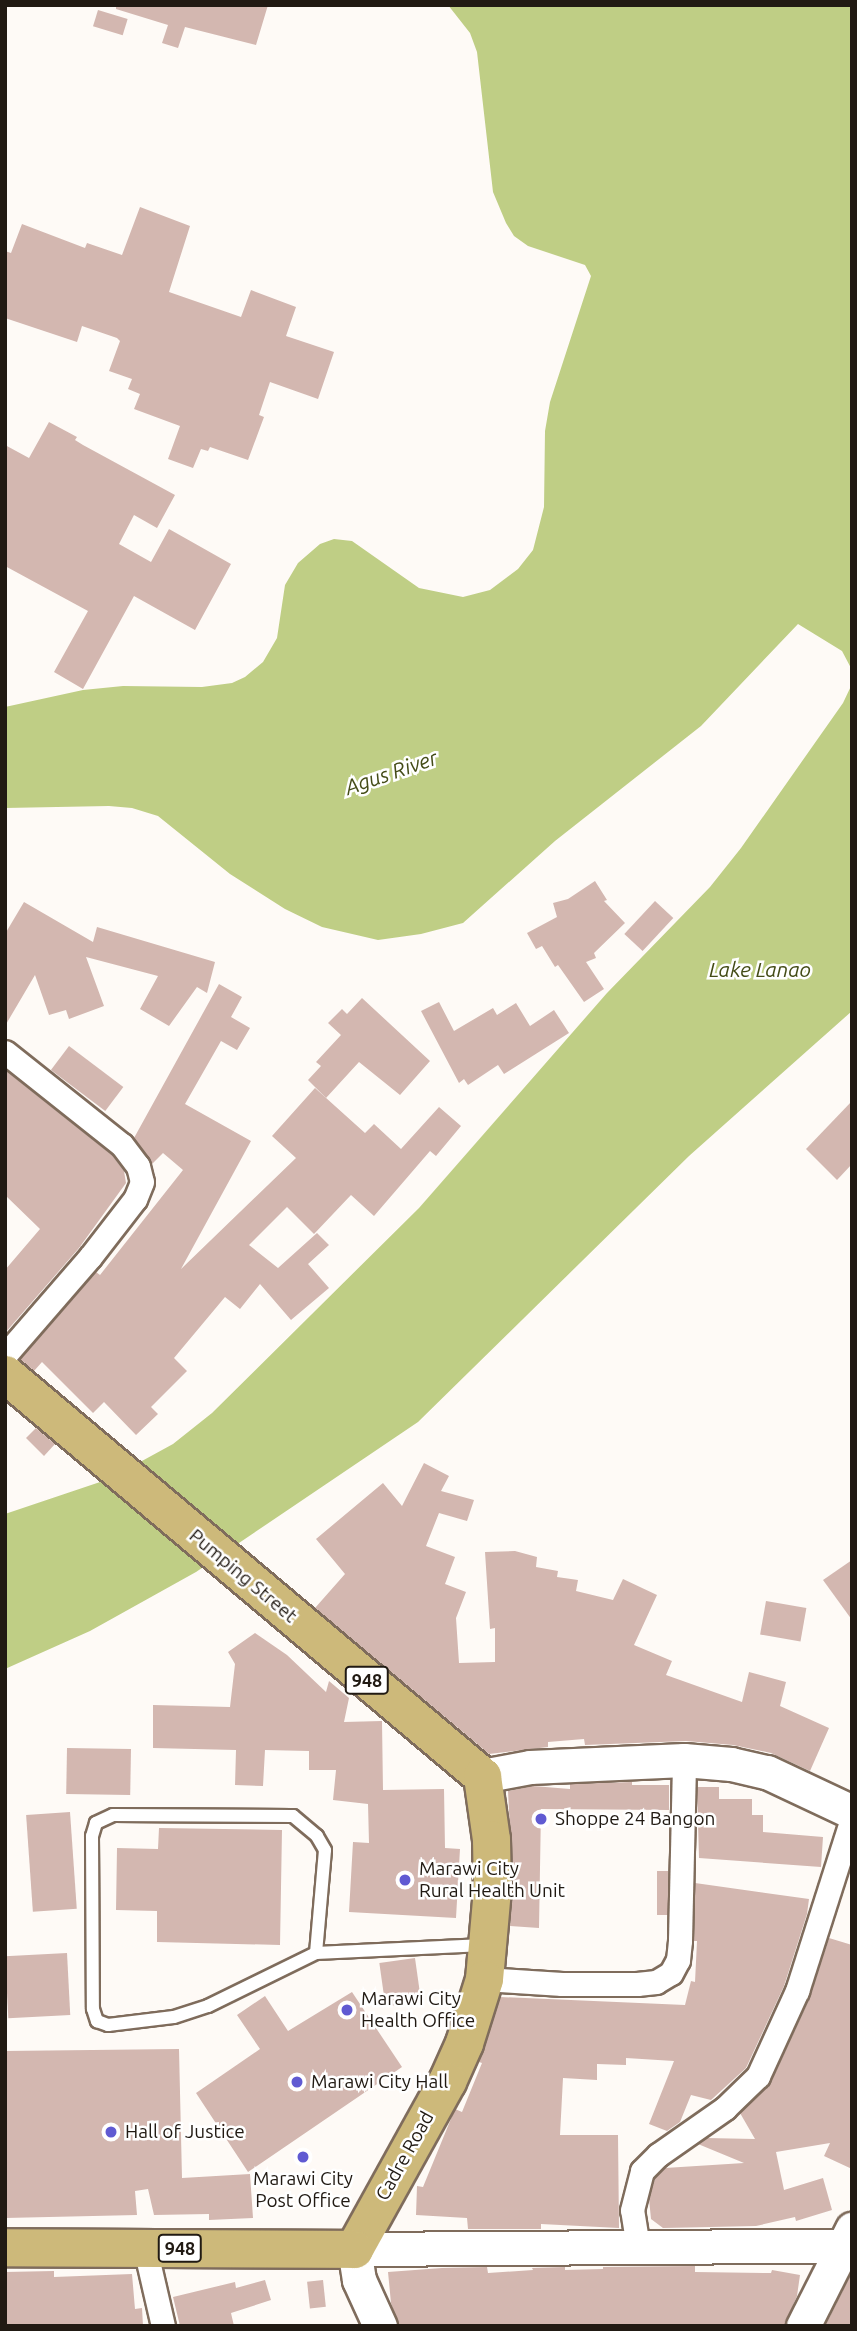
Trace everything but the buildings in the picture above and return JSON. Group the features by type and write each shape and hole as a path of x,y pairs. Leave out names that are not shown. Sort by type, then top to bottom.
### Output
{"main road":[{"name":"Pumping Street","path":"5,1374 482,1776"},
{"path":"482,1776 530,1768 684,1760 731,1764 767,1772 852,1812"},
{"name":"Cadre Road","path":"354,2249 447,2081 464,2043 485,1962 492,1889 491,1839 482,1776"},
{"path":"803,2326 847,2237"},
{"name":"948","path":"5,2247 638,2247 847,2237"},
{"path":"354,2249 359,2280 380,2326"}],"street":[{"path":"5,1052 122,1145 138,1166 142,1182 135,1199 90,1258 5,1355"},
{"path":"485,1962 562,1984 637,1984 656,1982 671,1973 678,1960 680,1940 684,1760"},
{"path":"638,2247 632,2210 642,2171 658,2155 725,2108 749,2087 762,2067 797,1991 852,1819"},
{"path":"145,2248 163,2326"}],"lane":[{"path":"316,1954 325,1850 317,1836 293,1816 113,1815 96,1823 92,1836 93,2009 97,2021 108,2025 174,2017 208,2006 316,1954 485,1962"}],"water":[{"name":"Agus River","path":"448,5 852,5 852,670 842,651 798,624 701,726 555,841 463,923 421,934 378,940 322,927 285,909 230,874 158,816 132,808 109,806 5,808 5,707 83,690 123,686 202,687 232,683 245,677 263,662 277,638 285,585 298,563 320,544 334,539 352,541 419,588 463,597 490,590 518,569 533,550 544,507 545,431 550,402 591,276 585,265 528,246 514,236 506,223 493,192 477,52 470,33"},
{"name":"Lake Lanao","path":"852,684 852,1011 689,1156 418,1422 196,1572 90,1631 5,1669 5,1514 109,1479 173,1444 212,1413 419,1208 607,993 710,887 741,848 843,703"}],"place":[{"name":"Shoppe 24 Bangon","path":"541,1819"},
{"name":"Marawi City Rural Health Unit","path":"405,1880"},
{"name":"Marawi City Health Office","path":"347,2010"},
{"name":"Marawi City Hall","path":"297,2082"},
{"name":"Hall of Justice","path":"111,2132"},
{"name":"Marawi City Post Office","path":"303,2157"}]}
